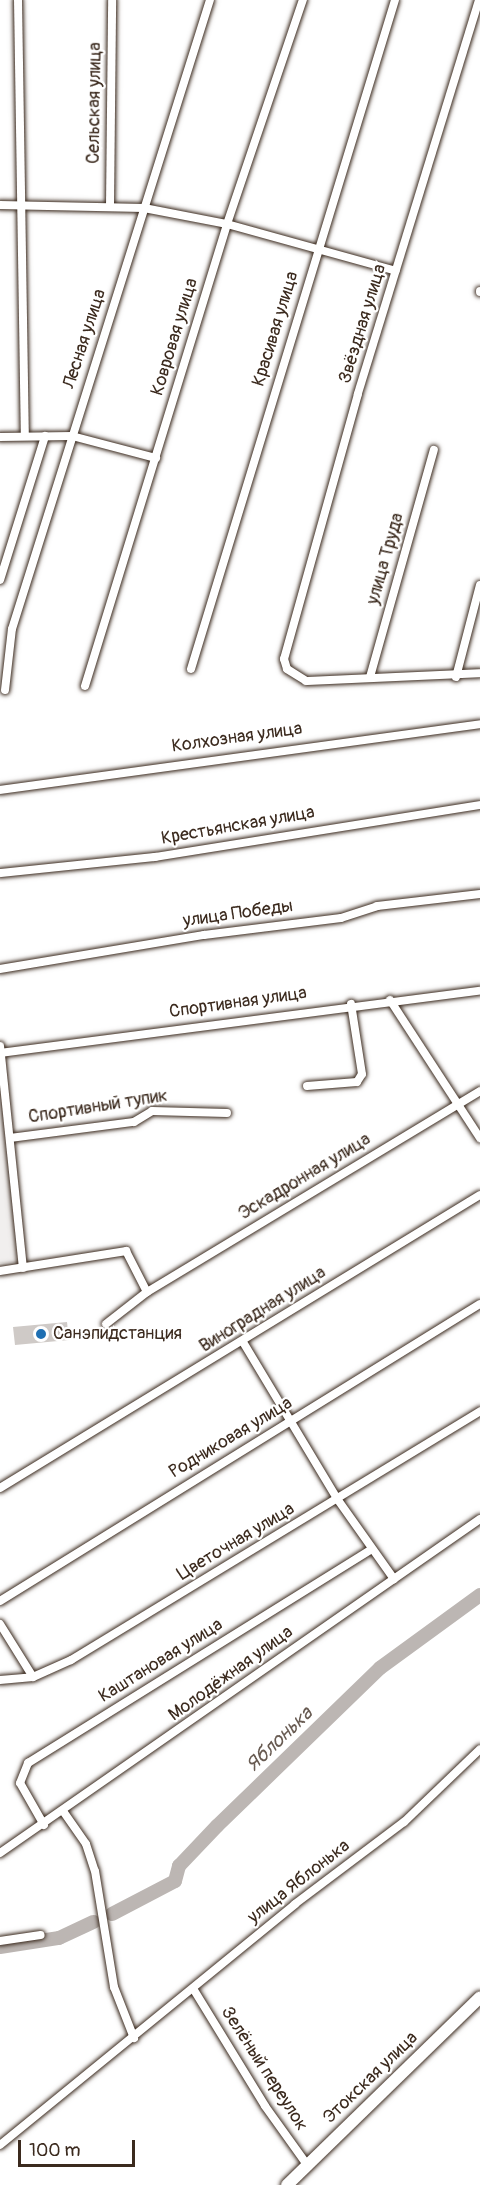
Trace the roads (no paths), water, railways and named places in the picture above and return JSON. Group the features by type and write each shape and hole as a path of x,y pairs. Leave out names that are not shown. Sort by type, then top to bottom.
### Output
{"main road":[{"name":"Этокская улица","path":"293,2183 480,1997"}],"street":[{"path":"18,0 25,436"},
{"name":"Сельская улица","path":"110,206 112,0"},
{"name":"Лесная улица","path":"5,690 4,666 12,629 210,0"},
{"name":"Ковровая улица","path":"85,686 227,224 303,0"},
{"name":"Красивая улица","path":"191,669 317,249 395,0"},
{"name":"Звёздная улица","path":"370,677 306,681 287,669 284,659 396,271 479,0"},
{"path":"0,205 144,208 227,224 396,271"},
{"path":"0,580 45,436"},
{"path":"0,437 72,436 156,458"},
{"name":"улица Труда","path":"370,677 434,450"},
{"path":"456,677 480,585"},
{"path":"370,677 456,677 480,673"},
{"name":"Колхозная улица","path":"0,790 480,724"},
{"name":"Крестьянская улица","path":"0,873 155,857 480,805"},
{"name":"улица Победы","path":"0,969 204,934 340,918 377,906 480,894"},
{"name":"Спортивная улица","path":"0,1053 351,1004 480,991"},
{"path":"390,1000 480,1138"},
{"path":"307,1086 357,1082 362,1074 351,1004"},
{"path":"0,1046 23,1268"},
{"name":"Эскадронная улица","path":"106,1324 147,1292 480,1091"},
{"name":"Спортивный тупик","path":"10,1138 134,1122 152,1111 227,1113"},
{"name":"Виноградная улица","path":"0,1488 243,1342 480,1195"},
{"path":"0,1271 126,1251 147,1292"},
{"name":"Родниковая улица","path":"0,1601 480,1304"},
{"path":"243,1342 292,1420 338,1500 370,1550 394,1579"},
{"name":"Цветочная улица","path":"0,1680 33,1677 71,1660 338,1500 480,1411"},
{"name":"Молодёжная улица","path":"0,1853 480,1519"},
{"name":"Каштановая улица","path":"44,1824 21,1783 28,1763 370,1550"},
{"path":"0,1624 33,1677"},
{"name":"улица Яблонька","path":"0,2145 194,1990 295,1904 404,1821 480,1749"},
{"path":"63,1811 89,1853 101,1894 114,1987 134,2038"},
{"path":"0,1941 41,1935"},
{"name":"Зелёный переулок","path":"194,1990 265,2106 308,2166"}],"waterway":[{"name":"Яблонька","path":"112,1914 175,1881 179,1866 217,1826 380,1668 480,1595"},
{"name":"Яблонька","path":"0,1947 59,1938 94,1922"}],"place":[{"name":"Санэпидстанция","path":"41,1334"}]}
